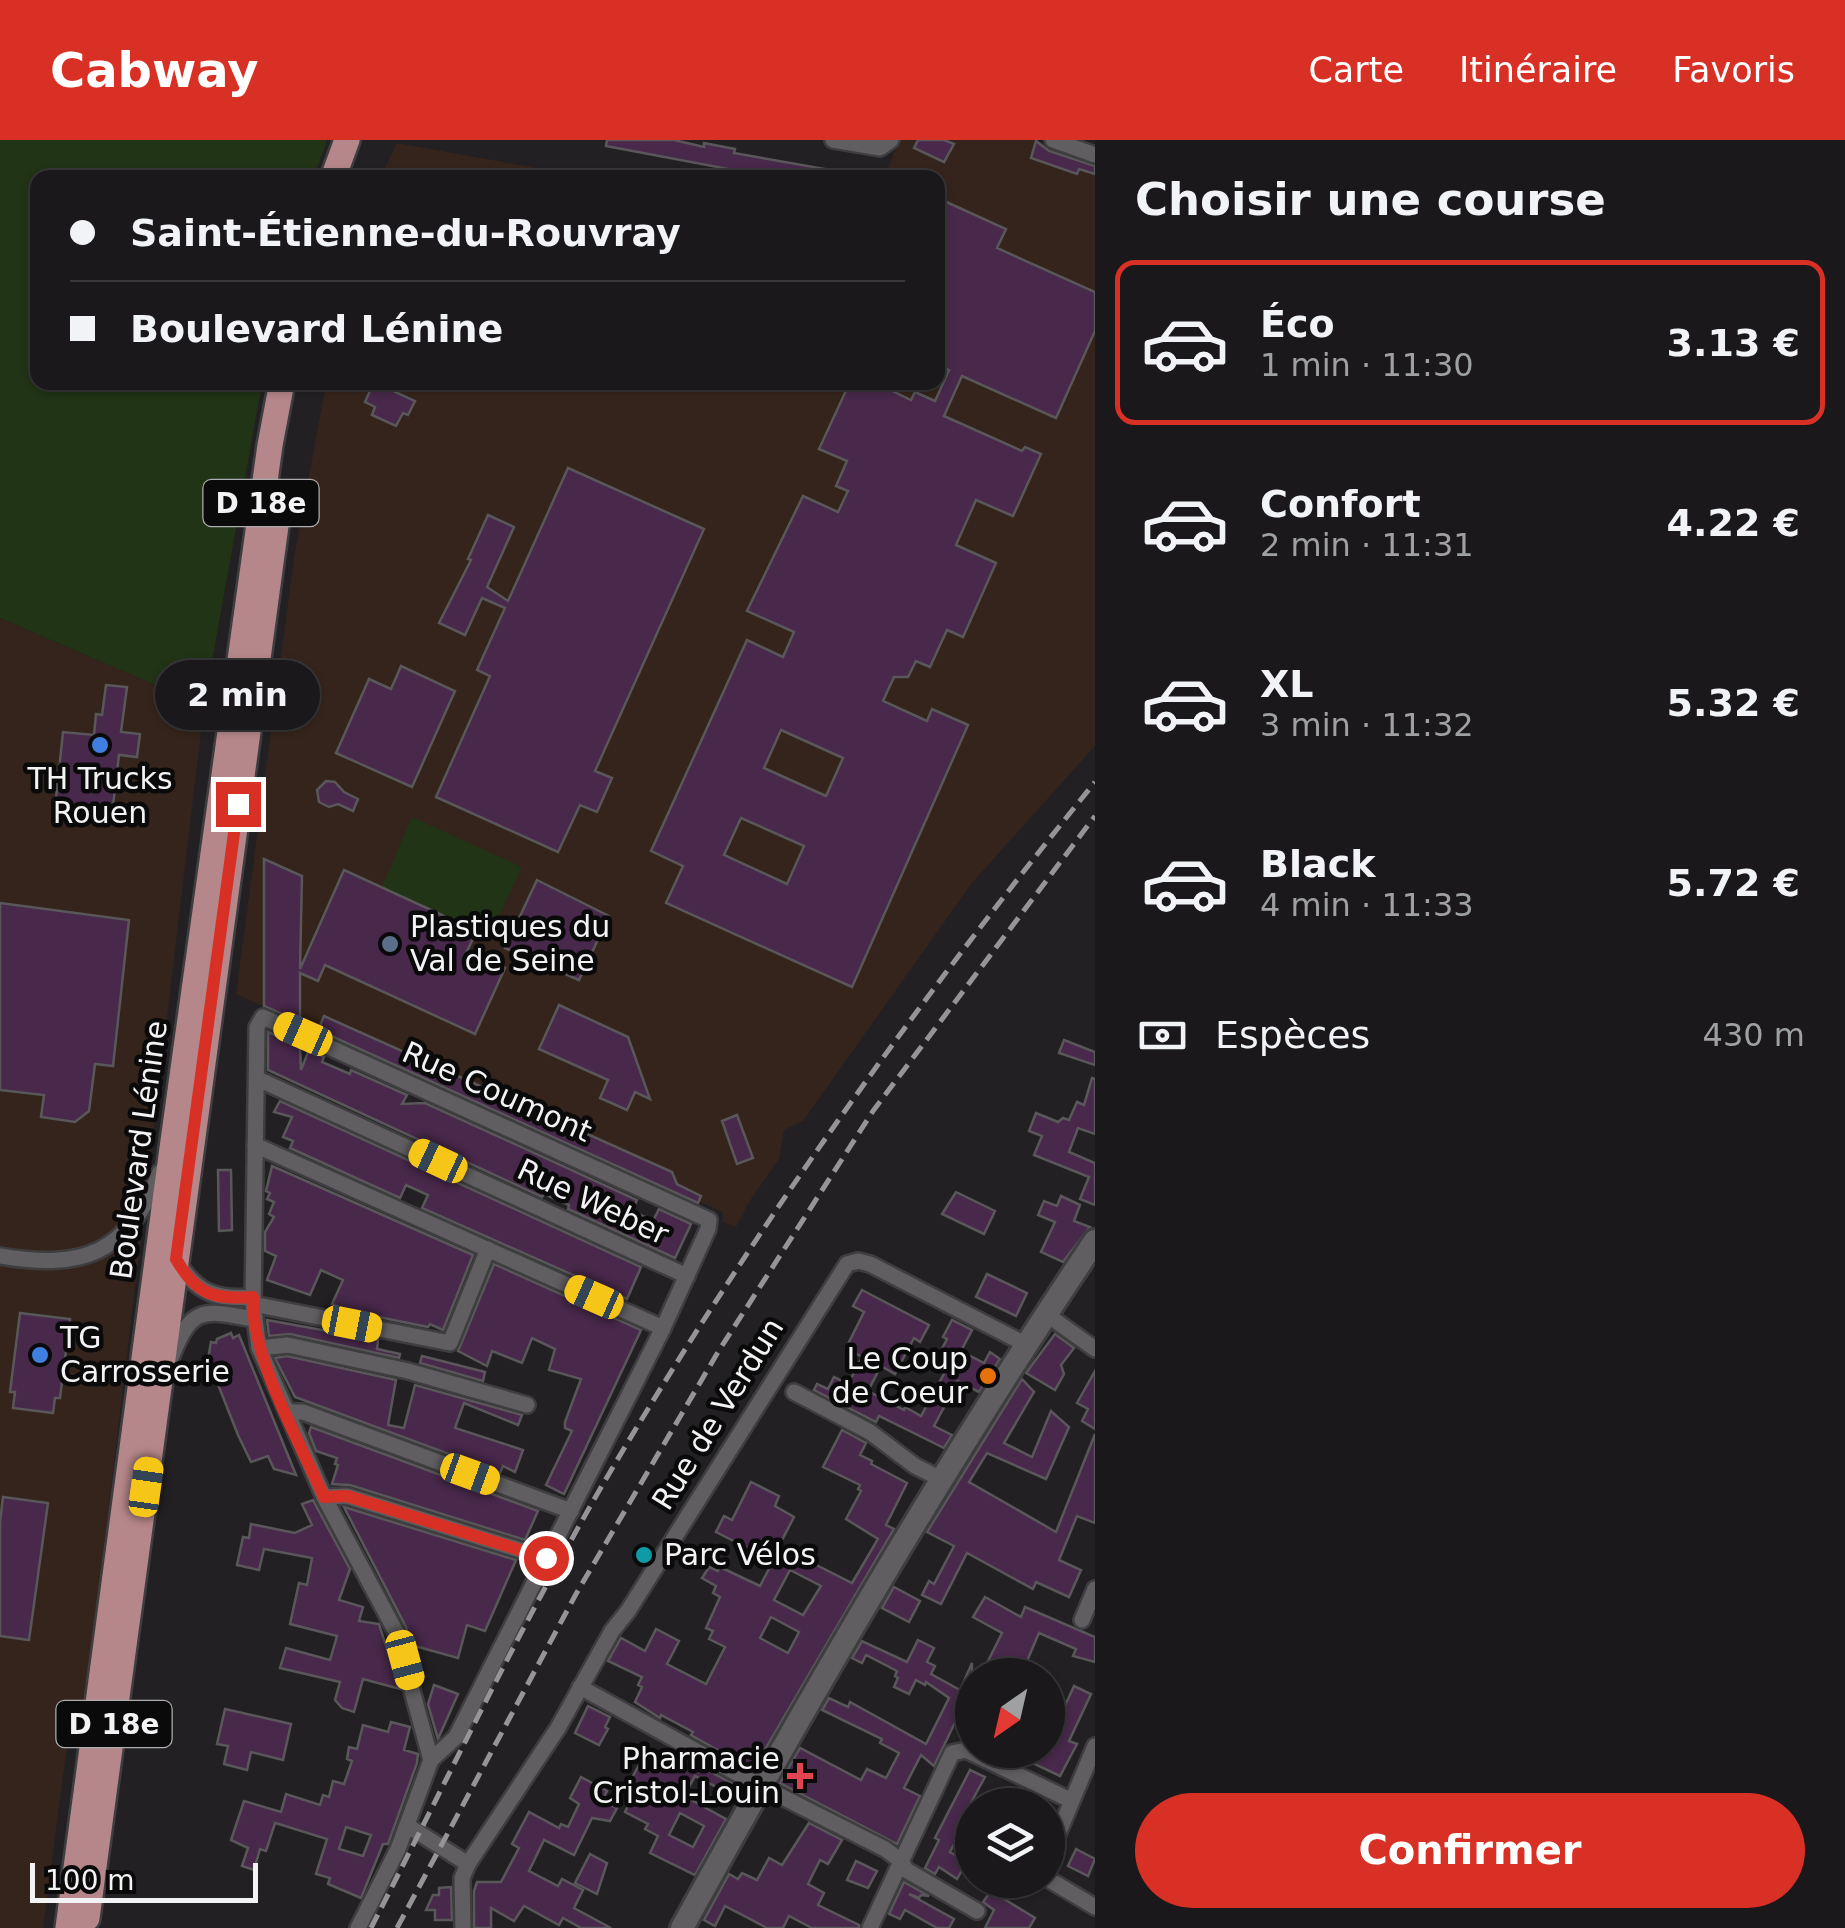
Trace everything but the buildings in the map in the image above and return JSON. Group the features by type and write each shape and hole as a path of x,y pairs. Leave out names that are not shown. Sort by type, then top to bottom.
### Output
{"main road":[{"path":"336,170 347,140"},
{"path":"355,170 365,140"},
{"name":"Boulevard Lénine","path":"68,1928 172,1141 281,390"},
{"name":"Boulevard Lénine","path":"86,1928 297,390"}],"street":[{"path":"833,140 880,148 890,140"},
{"path":"1053,140 1095,155"},
{"name":"Rue Coumont","path":"258,1079 260,1018 702,1214 709,1220 688,1276"},
{"path":"258,1079 253,1307 260,1348 324,1497 396,1632 431,1760"},
{"name":"Rue Weber","path":"258,1079 688,1276"},
{"path":"0,1256 32,1262 70,1260 109,1247 144,1208 172,1141"},
{"path":"254,1145 662,1328"},
{"path":"682,1928 760,1786 943,1480 1025,1344 1095,1241"},
{"path":"176,1259 187,1279 198,1288 253,1307 450,1343 488,1249"},
{"name":"Rue de Verdun","path":"468,1864 512,1800 612,1631 847,1264 870,1264 1025,1344"},
{"path":"358,1928 408,1826 431,1760 456,1737 688,1276"},
{"path":"160,1385 193,1316 253,1307"},
{"path":"1046,1314 1095,1349"},
{"path":"260,1348 288,1345 408,1371 527,1405"},
{"path":"794,1392 870,1432 914,1466 943,1480"},
{"path":"287,1412 304,1412 570,1511"},
{"path":"324,1497 347,1496 546,1558"},
{"path":"1082,1620 1095,1589"},
{"path":"580,1688 885,1849 901,1860 906,1870 977,1912"},
{"path":"1065,1813 1095,1746"},
{"path":"870,1928 952,1753 966,1750 1070,1800"},
{"path":"408,1826 468,1864 462,1878 463,1928"},
{"path":"1065,1889 1095,1907"}],"shaded area":[{"path":"900,140 1033,140 1095,161 1095,746 972,883 803,1121 784,1130 779,1159 736,1227 723,1222 723,1212 236,994 294,559 325,390 945,390 945,170 887,170"},
{"path":"397,143 548,170 384,170"},
{"path":"0,618 204,706 82,1733 69,1731 43,1928 0,1928"}],"green space":[{"path":"0,140 327,140 316,170 30,170 30,390 261,390 204,706 0,618"},
{"path":"412,817 522,867 488,939 382,887"}],"railway":[{"path":"371,1928 549,1580 668,1377 842,1116 966,947 1095,782"},
{"path":"397,1928 576,1594 718,1352 873,1111 1095,816"}],"place":[{"name":"TH Trucks Rouen","path":"100,745"},
{"name":"Plastiques du Val de Seine","path":"390,944"},
{"name":"TG Carrosserie","path":"40,1355"},
{"name":"Le Coup de Coeur","path":"988,1376"},
{"name":"Parc Vélos","path":"644,1555"},
{"name":"Pharmacie Cristol-Louin","path":"800,1776"}],"route":[{"path":"238,804 176,1259 187,1279 214,1296 253,1297 260,1348 324,1497 347,1496 546,1558"}]}
